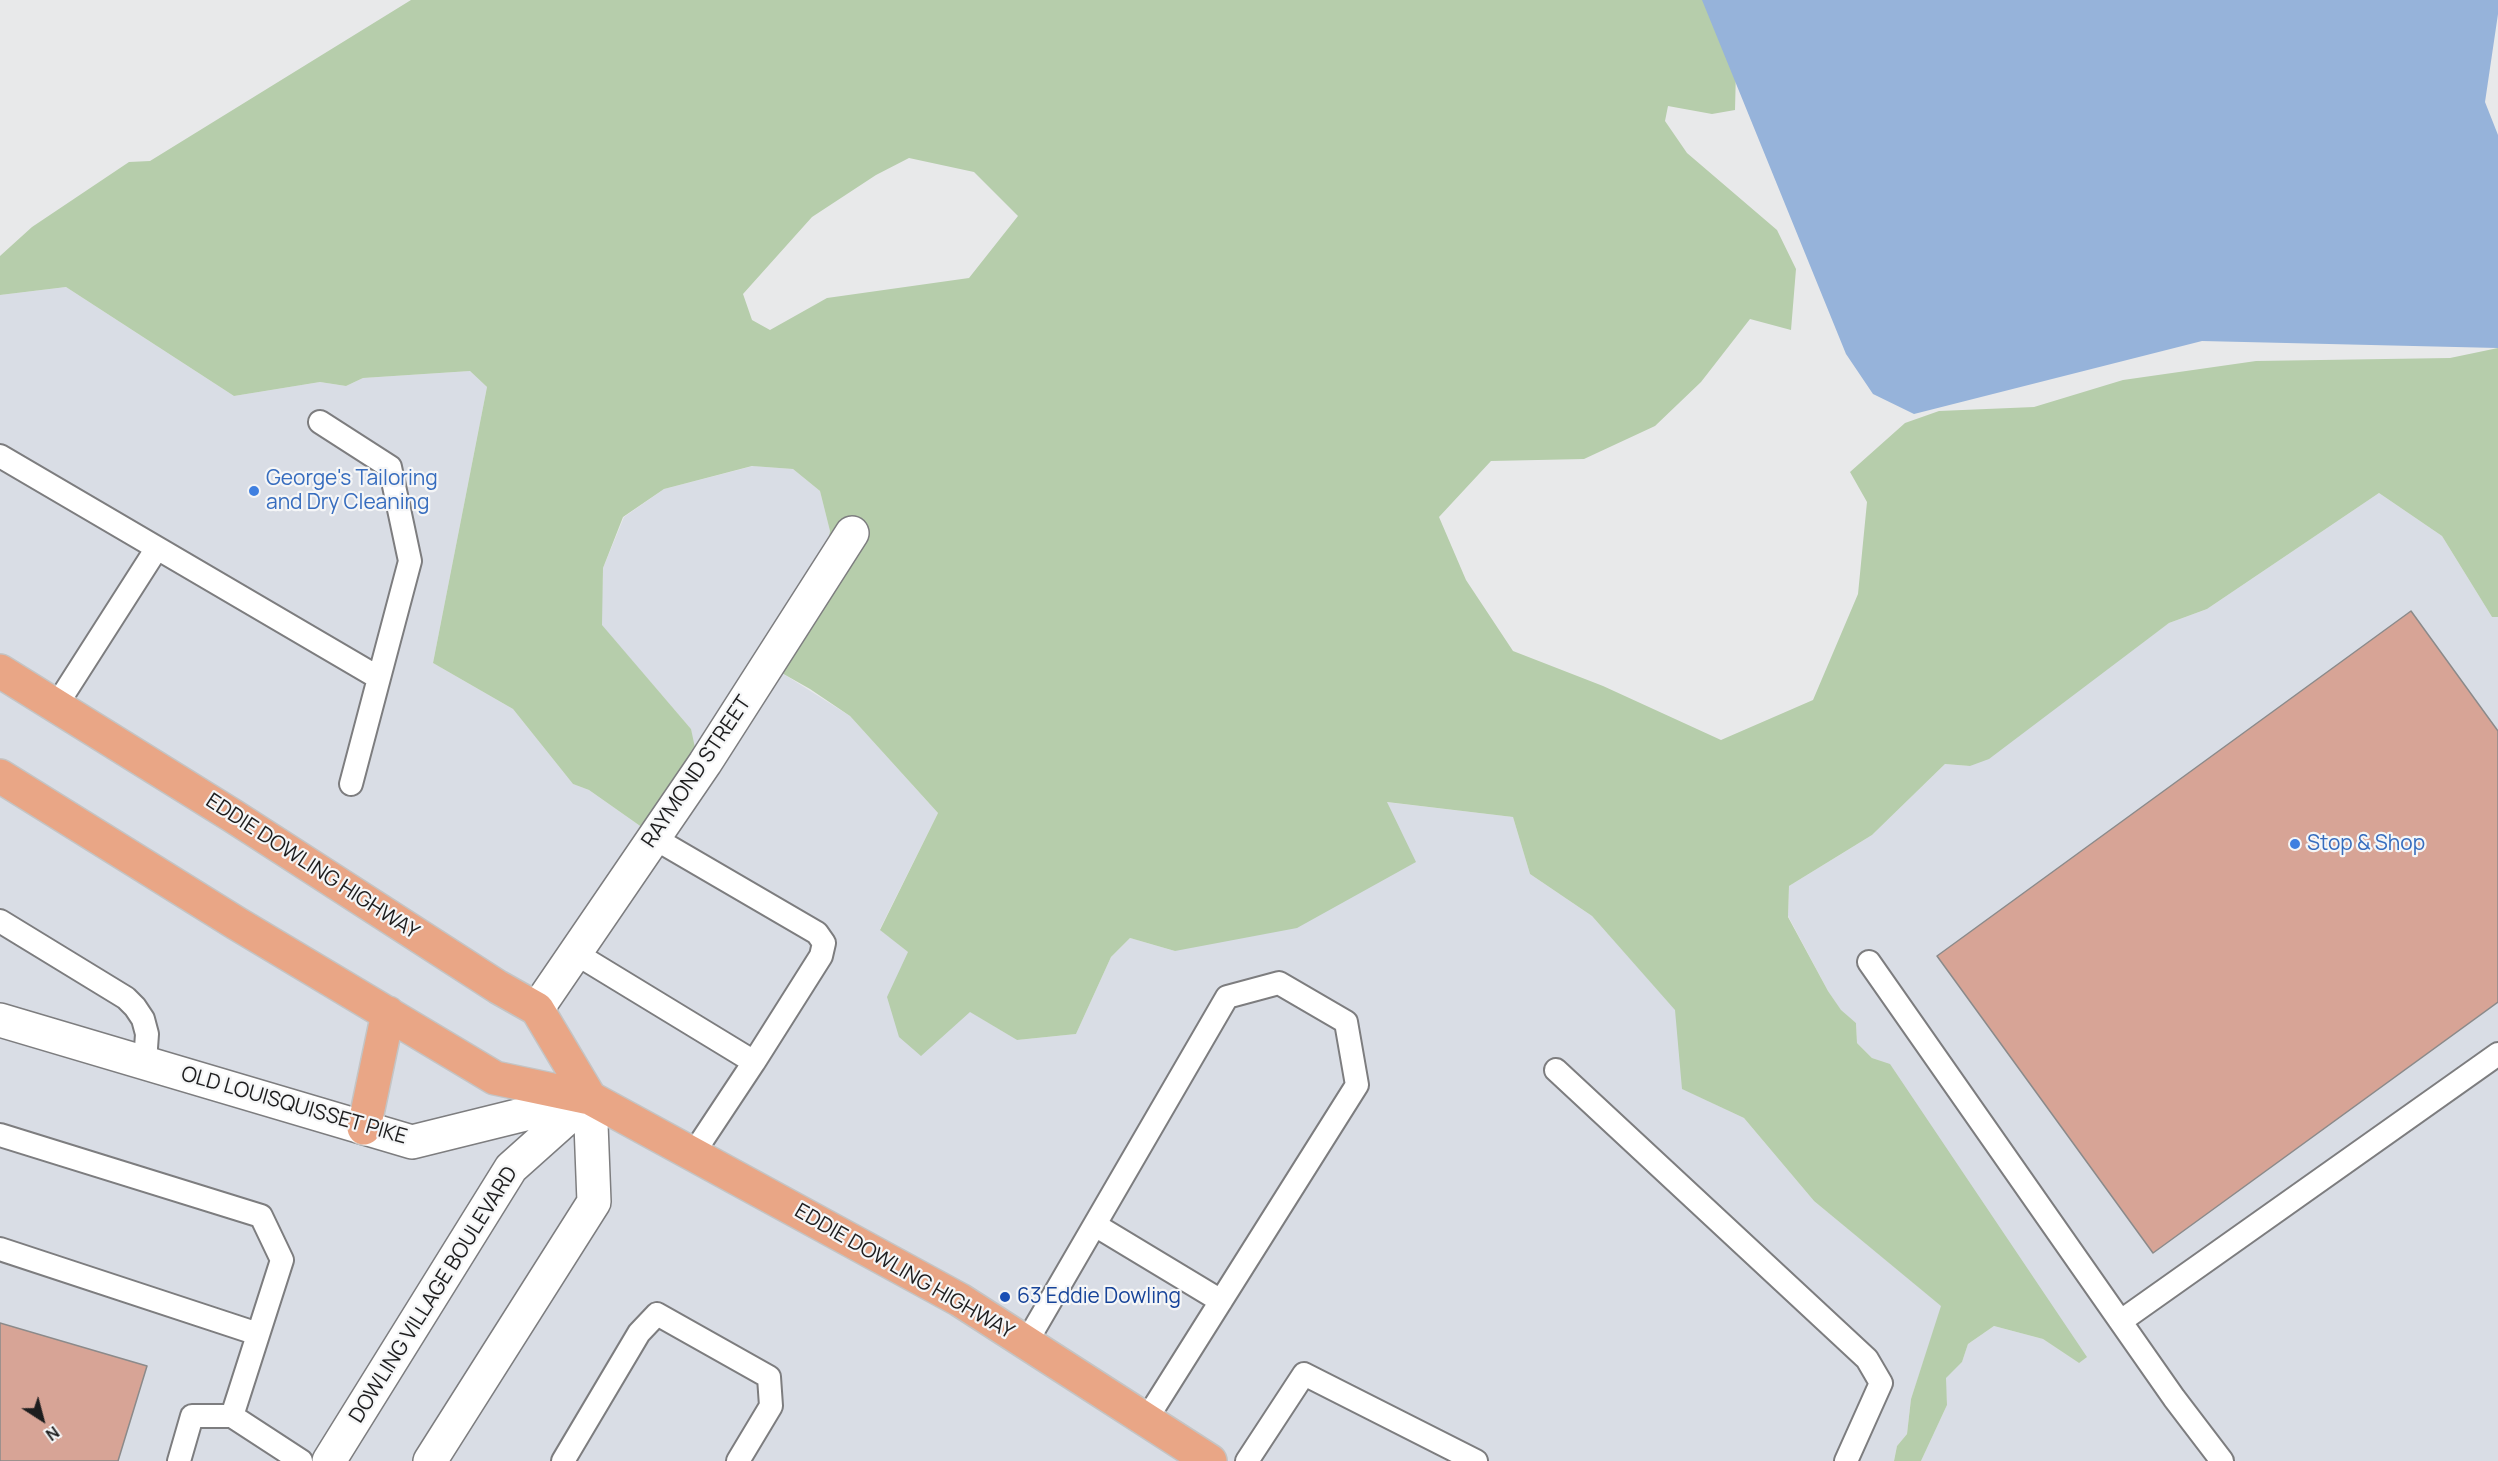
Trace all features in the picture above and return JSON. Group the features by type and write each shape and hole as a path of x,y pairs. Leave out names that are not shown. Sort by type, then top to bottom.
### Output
{"main road":[{"name":"EDDIE DOWLING HIGHWAY","path":"0,671 233,816 498,987 537,1009 590,1098"},
{"name":"EDDIE DOWLING HIGHWAY","path":"0,776 236,923 495,1078 590,1098 960,1300 1210,1461"},
{"path":"364,1128 388,1013"}],"street":[{"name":"RAYMOND STREET","path":"537,1009 705,763 852,533"},
{"name":"OLD LOUISQUISSET PIKE","path":"0,1020 412,1142 590,1098"},
{"name":"DOWLING VILLAGE BOULEVARD","path":"329,1461 511,1168 590,1098"},
{"path":"430,1461 594,1202 590,1098"}],"lane":[{"path":"320,422 390,467 410,561 351,784"},
{"path":"0,456 380,678"},
{"path":"56,706 157,548"},
{"path":"654,838 817,933 824,943 821,956 693,1154"},
{"path":"0,921 121,995 135,1007 143,1019 147,1034 146,1048 141,1062"},
{"path":"575,953 754,1062"},
{"path":"1869,962 2222,1461"},
{"path":"1026,1343 1227,997 1279,983 1346,1022 1357,1085 1146,1420"},
{"path":"2121,1321 2498,1054"},
{"path":"1556,1070 1867,1359 1881,1383 1846,1461"},
{"path":"0,1136 261,1216 282,1260 232,1416"},
{"path":"1095,1225 1221,1301"},
{"path":"0,1249 258,1334"},
{"path":"563,1461 639,1333 657,1314 769,1377 771,1406 738,1461"},
{"path":"1247,1461 1305,1374 1476,1461"},
{"path":"179,1461 192,1416 232,1416 301,1461"}],"shaded area":[{"path":"66,287 234,396 320,382 346,386 363,378 470,371 487,387 433,663 513,709 573,784 589,790 653,835 691,729 601,625 603,568 624,517 664,489 753,466 793,469 820,491 830,531 822,575 774,668 850,716 938,813 880,929 908,952 971,1012 1017,1040 1076,1034 1111,957 1130,938 1175,951 1386,802 1513,817 1530,874 1592,916 1676,1010 1683,1089 1744,1118 1814,1201 1942,1306 1911,1399 1907,1434 1897,1446 1894,1461 0,1461 0,295"},
{"path":"2379,493 2442,536 2492,617 2498,617 2498,1461 1921,1461 1947,1405 1945,1378 1962,1362 1968,1344 1994,1326 2043,1339 2079,1363 1890,1065 1872,1058 1857,1043 1856,1023 1841,1011 1828,991 1788,916 1789,886 1872,835 1945,764 1970,766 2169,623 2207,609"}],"green space":[{"path":"411,0 1724,0 1737,29 1735,110 1712,114 1668,106 1665,121 1687,153 1777,230 1796,269 1791,330 1750,319 1701,382 1655,426 1584,459 1491,461 1439,517 1466,580 1513,651 1603,686 1721,740 1813,700 1858,594 1867,502 1850,472 1905,423 1939,411 2034,407 2123,380 2256,361 2450,358 2498,348 2498,617 2492,617 2442,536 2379,493 2207,609 2169,623 1989,759 1970,766 1945,764 1872,835 1789,886 1788,917 1828,991 1841,1010 1856,1023 1857,1043 1872,1058 1890,1064 2087,1357 2079,1363 2043,1339 1994,1326 1968,1344 1962,1362 1946,1378 1947,1405 1921,1461 1894,1461 1897,1446 1907,1434 1911,1399 1941,1306 1814,1201 1744,1118 1682,1089 1675,1010 1592,916 1530,874 1513,817 1387,802 1416,862 1297,928 1175,951 1130,938 1111,957 1076,1034 1017,1040 970,1012 921,1056 899,1037 887,997 908,952 880,930 938,813 850,716 773,668 822,576 830,531 820,491 793,469 752,466 664,489 623,517 603,568 602,625 691,729 700,771 653,835 589,790 573,784 513,709 433,663 487,387 470,371 363,378 346,386 320,382 234,396 66,287 0,295 0,256 32,227 129,162 150,161","holes":["909,158 974,172 1018,216 969,278 827,298 770,330 752,320 743,294 812,217 876,175"]}],"water":[{"path":"1702,0 2498,0 2485,102 2498,135 2498,348 2202,341 1914,414 1873,394 1846,354"}],"building":[{"name":"Stop & Shop","path":"2411,611 2498,731 2498,1002 2153,1253 1937,956"},
{"path":"0,1323 147,1366 118,1461 0,1461"}],"place":[{"name":"George's Tailoring and Dry Cleaning","path":"254,491"},
{"name":"Stop & Shop","path":"2295,844"},
{"name":"63 Eddie Dowling","path":"1005,1297"}]}
